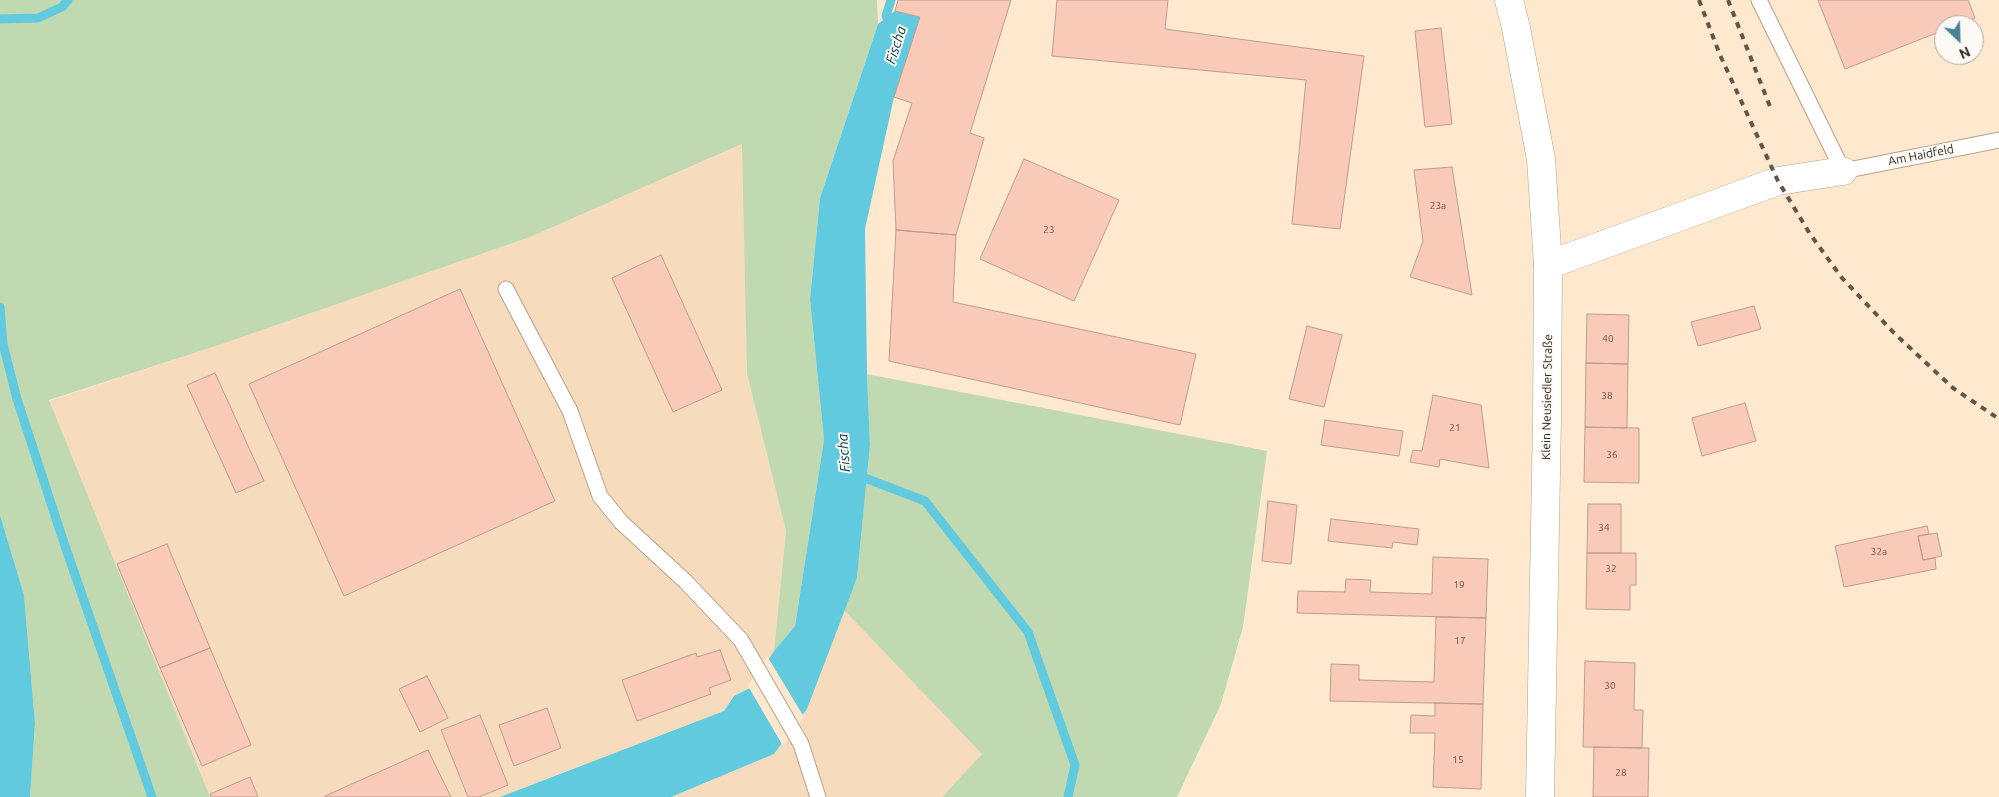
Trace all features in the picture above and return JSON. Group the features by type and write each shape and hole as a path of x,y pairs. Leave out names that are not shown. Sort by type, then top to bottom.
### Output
{"main road":[{"name":"Klein Neusiedler Straße","path":"1509,0 1516,28 1540,159 1548,265 1540,797"},
{"path":"1548,265 1778,181 1843,171"}],"lane":[{"path":"1759,0 1843,171"},
{"name":"Am Haidfeld","path":"1843,171 1999,140"},
{"path":"506,289 570,411 600,496 621,522 692,588 741,640 801,744 818,797"}],"shaded area":[{"path":"743,144 747,374 786,531 774,651 750,688 734,696 724,711 500,797 210,797 49,401 222,344 530,237"},
{"path":"844,610 983,754 942,797 671,797 774,754 807,709"}],"green space":[{"path":"0,0 877,0 878,24 820,198 810,299 824,440 795,626 774,651 786,531 747,374 742,144 530,237 222,344 49,400 210,797 30,797 35,723 24,595 0,515"},
{"path":"867,374 1267,451 1243,627 1221,704 1177,797 942,797 982,754 844,610 857,578 870,445"}],"water":[{"name":"Fischa","path":"895,11 920,17 894,97 865,229 870,445 857,578 807,709 774,754 671,797 500,797 724,711 734,696 750,688 774,651 795,626 824,440 810,299 820,198 878,24"},
{"path":"0,515 24,595 35,723 30,797 0,797"}],"pier":[{"path":"767,656 804,717 783,746 748,686"}],"building":[{"path":"898,0 1011,0 970,133 984,138 956,235 896,230 893,161 912,103 894,97 920,17 895,11"},
{"path":"1057,0 1168,0 1165,29 1364,56 1340,229 1292,224 1306,80 1052,56"},
{"path":"1818,0 1968,0 1974,15 1934,15 1934,34 1845,69"},
{"path":"1441,28 1452,124 1425,127 1415,31"},
{"path":"1024,159 1119,200 1074,301 980,259"},
{"path":"1452,167 1472,295 1410,277 1423,241 1414,170"},
{"path":"896,230 956,235 953,302 1196,354 1180,425 889,361"},
{"path":"661,255 722,390 673,412 612,278"},
{"path":"460,289 555,501 344,596 249,384"},
{"path":"1754,306 1761,329 1698,346 1691,322"},
{"path":"1587,314 1629,315 1628,364 1586,363"},
{"path":"1307,326 1342,335 1324,407 1289,399"},
{"path":"1586,363 1628,364 1627,428 1585,427"},
{"path":"215,373 264,481 236,493 187,385"},
{"path":"1433,395 1481,405 1489,468 1440,459 1439,467 1410,462 1413,450 1422,451"},
{"path":"1745,403 1756,441 1702,456 1692,418"},
{"path":"1325,420 1403,431 1399,456 1321,445"},
{"path":"1585,427 1639,428 1639,483 1584,482"},
{"path":"1268,501 1297,505 1291,564 1262,561"},
{"path":"1588,504 1621,504 1621,553 1587,553"},
{"path":"1331,519 1419,529 1417,545 1393,542 1392,548 1328,541"},
{"path":"1927,526 1929,534 1918,536 1923,560 1935,558 1936,569 1844,587 1835,546"},
{"path":"1937,533 1942,556 1923,560 1918,536"},
{"path":"167,544 210,648 160,668 117,564"},
{"path":"1587,553 1636,553 1636,585 1630,585 1630,610 1586,609"},
{"path":"1433,557 1488,559 1486,618 1297,613 1298,591 1345,592 1346,579 1371,580 1370,592 1432,594"},
{"path":"1436,617 1486,618 1483,704 1330,701 1331,664 1359,665 1359,680 1434,682"},
{"path":"210,648 251,745 202,766 160,668"},
{"path":"720,650 731,680 709,688 711,694 637,721 622,680 696,653 697,657"},
{"path":"1585,661 1635,663 1634,710 1643,710 1642,748 1583,747"},
{"path":"427,676 448,718 420,732 399,689"},
{"path":"1435,703 1483,704 1481,789 1433,787 1435,733 1410,733 1411,715 1435,716"},
{"path":"547,708 561,748 514,766 499,725"},
{"path":"480,715 508,785 479,797 468,797 441,730"},
{"path":"1594,747 1649,748 1648,797 1593,797"},
{"path":"428,750 451,797 325,797 325,796"},
{"path":"250,777 258,797 211,797 210,794"}],"waterway":[{"path":"0,19 38,18 62,7 68,0"},
{"name":"Fischa","path":"891,0 886,16 892,28"},
{"path":"0,307 3,344 17,399 64,543 152,797"},
{"name":"Fischa","path":"857,475 925,501 1028,632 1075,765 1068,797"}],"railway":[{"path":"1699,0 1720,55 1778,181 1810,234 1842,278 1894,333 1953,388 1999,419"},
{"path":"1728,0 1771,109"}]}
